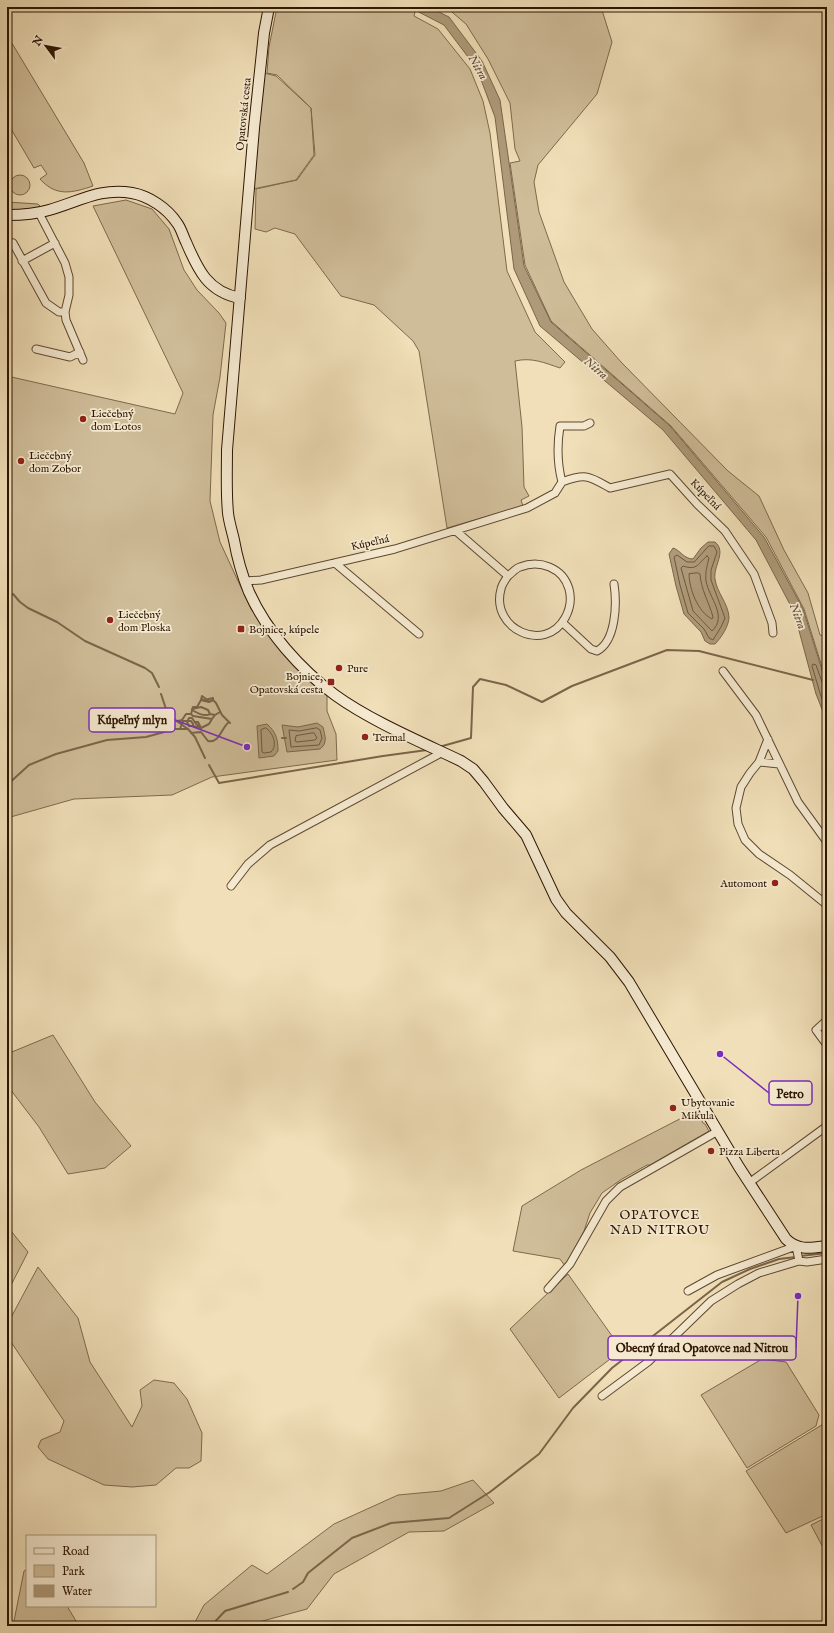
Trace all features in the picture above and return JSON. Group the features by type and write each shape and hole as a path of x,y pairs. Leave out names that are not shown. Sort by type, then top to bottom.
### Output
{"street":[{"name":"Opatovská cesta","path":"268,7 264,33 246,225 227,450 226,482 228,515 236,549 249,591 258,608 280,641 313,676 336,695 371,717 443,752"},
{"path":"7,215 39,213 98,193 116,191 132,192 158,204 168,212 177,223 196,266 209,283 226,295 240,298"},
{"path":"39,213 65,263 69,277 69,295 65,312 66,320 83,360"},
{"path":"7,246 13,243 46,303 59,312 65,312"},
{"path":"22,261 55,243"},
{"path":"36,349 70,357 80,352"},
{"path":"562,482 559,469 558,452 560,426 584,426 590,423"},
{"name":"Kúpeľná","path":"245,581 261,580 395,549 456,531 526,508 555,493 562,482 580,476 594,479 610,488 670,474 697,504 725,530 754,574 772,623 773,633"},
{"path":"456,531 508,576"},
{"path":"335,563 419,634"},
{"path":"533,563 546,565 559,572 567,583 571,596 569,610 563,623 551,632 538,636 524,634 511,627 502,616 499,602 501,588 508,576 519,567 533,563"},
{"path":"563,623 591,650 597,651 602,648 608,637 615,615 617,601 614,584"},
{"path":"723,671 756,715 798,802 827,842"},
{"path":"768,739 760,762 750,773 741,787 736,808 738,824 745,840 759,854 795,879 827,905"},
{"path":"231,886 248,864 270,845 443,752 461,761 473,769 526,835 556,899 566,913 610,957 629,982 749,1183 786,1239 798,1254 807,1262 827,1259"},
{"path":"760,762 779,764"},
{"path":"827,1020 816,1030 827,1045"},
{"path":"749,1183 827,1126"},
{"path":"548,1289 570,1264 606,1201 620,1187 718,1131"},
{"path":"602,1396 648,1362 711,1301 738,1284 809,1248 827,1246"},
{"path":"688,1291 717,1275 798,1254"}],"green space":[{"path":"277,7 406,7 415,12 414,16 438,29 470,69 483,101 490,133 507,271 535,332 565,362 560,368 533,360 515,361 522,427 524,487 529,496 521,500 523,506 447,528 419,351 413,341 374,305 341,296 295,234 275,228 266,232 255,229 256,189 297,180 315,155 311,108 277,75 267,73 269,47"},
{"path":"446,7 601,7 612,42 597,94 538,165 534,182 539,212 564,282 592,329 621,362 728,471 759,496 784,550 808,593 820,635 827,637 827,683 804,609 766,537 671,426 551,321 525,265 510,163 520,161 515,149 510,103 488,59 466,24"},
{"path":"7,35 84,163 93,186 71,192 65,192 52,189 46,185 40,179 47,174 41,165 34,168 7,122"},
{"path":"264,73 276,76 311,108 314,155 296,180 253,189"},
{"path":"20,175 27,178 30,185 27,192 20,195 13,192 10,185 13,178"},
{"path":"126,200 152,209 169,229 184,270 197,290 219,313 226,323 220,377 213,415 210,501 220,542 251,609 292,662 327,695 327,711 336,734 337,760 212,777 172,795 74,799 7,818 7,376 175,414 183,393 93,206"},
{"path":"7,202 38,204 40,206 38,208 7,211"},
{"path":"53,1035 95,1102 131,1146 105,1168 68,1174 39,1127 7,1085 7,1054"},
{"path":"697,1110 703,1123 709,1131 650,1165 647,1165 622,1179 602,1193 590,1213 584,1231 565,1266 560,1259 513,1251 522,1206 581,1170"},
{"path":"7,1226 28,1252 7,1293"},
{"path":"38,1267 78,1318 90,1362 132,1427 142,1406 140,1390 154,1380 174,1383 187,1399 202,1433 201,1461 189,1468 176,1468 156,1485 132,1487 104,1485 48,1459 38,1447 41,1440 60,1432 64,1421 7,1336 7,1325"},
{"path":"568,1274 622,1350 559,1398 510,1329"},
{"path":"762,1359 786,1362 819,1415 816,1426 747,1468 701,1395"},
{"path":"825,1423 827,1427 827,1514 786,1533 746,1471"},
{"path":"473,1480 494,1503 444,1531 409,1532 334,1574 307,1609 255,1623 251,1626 193,1626 204,1605 252,1565 267,1574 334,1524 398,1495 441,1491"},
{"path":"827,1517 827,1555 811,1525"},
{"path":"26,1570 26,1607 68,1607 79,1626 13,1626 24,1571"}],"water":[{"name":"Nitra","path":"409,7 429,7 449,17 482,61 500,100 524,266 551,322 670,426 764,537 803,609 827,686 827,722 816,694 794,612 756,540 663,430 540,326 514,269 495,117 477,69 444,25"},
{"path":"708,542 715,542 720,550 715,579 727,607 729,617 728,624 724,632 715,644 710,644 705,641 701,632 684,614 669,554 673,548 687,558 693,559 701,548"},
{"path":"317,723 323,727 325,742 323,747 320,749 287,752 282,725 298,727"},
{"path":"267,724 276,736 278,751 274,756 259,758 257,726"}],"waterway":[{"path":"13,594 28,608 57,622 85,641 145,668 152,673 159,687"},
{"path":"439,747 471,738 473,687 480,679 506,685 542,702 572,686 667,650 699,651 813,680"},
{"path":"161,694 168,715 188,729 195,737 205,758"},
{"path":"204,701 202,699 201,700 202,696 209,701"},
{"path":"205,700 213,698 213,700"},
{"path":"178,721 182,720 186,714 191,714 193,707 197,707 201,700 209,702 213,700 222,715 230,723"},
{"path":"192,709 201,707 208,710 210,714 215,715"},
{"path":"192,710 203,715 210,714"},
{"path":"191,714 193,716 212,719 220,712"},
{"path":"193,726 189,726 187,722 189,718 192,718 199,726"},
{"path":"195,722 198,722 201,728 209,724 212,719"},
{"path":"180,729 183,721 191,721 193,726 201,728"},
{"path":"191,733 201,732 208,741 212,741 218,737 229,722"},
{"path":"7,785 29,765 56,754 107,740 146,737 175,729 188,729"},
{"path":"209,765 219,783 427,750"},
{"path":"800,1256 827,1253"},
{"path":"293,1589 303,1582 308,1573 352,1538 391,1523 449,1518 490,1492 539,1454 573,1408 612,1368 722,1282 750,1269 779,1259 796,1257"},
{"path":"211,1626 225,1611 288,1592"}],"place":[{"name":"Liečebný dom Lotos","path":"83,419"},
{"name":"Liečebný dom Zobor","path":"21,461"},
{"name":"Liečebný dom Ploska","path":"110,620"},
{"name":"Bojnice, kúpele","path":"241,629"},
{"name":"Pure","path":"339,668"},
{"name":"Bojnice, Opatovská cesta","path":"331,682"},
{"name":"Termal","path":"365,737"},
{"name":"Kúpeľný mlyn","path":"247,747"},
{"name":"Automont","path":"775,883"},
{"name":"Petro","path":"720,1054"},
{"name":"Ubytovanie Mikula","path":"673,1108"},
{"name":"Pizza Liberta","path":"711,1151"},
{"name":"Obecný úrad Opatovce nad Nitrou","path":"798,1296"}],"district":[{"name":"OPATOVCE NAD NITROU","path":"660,1222"}]}
